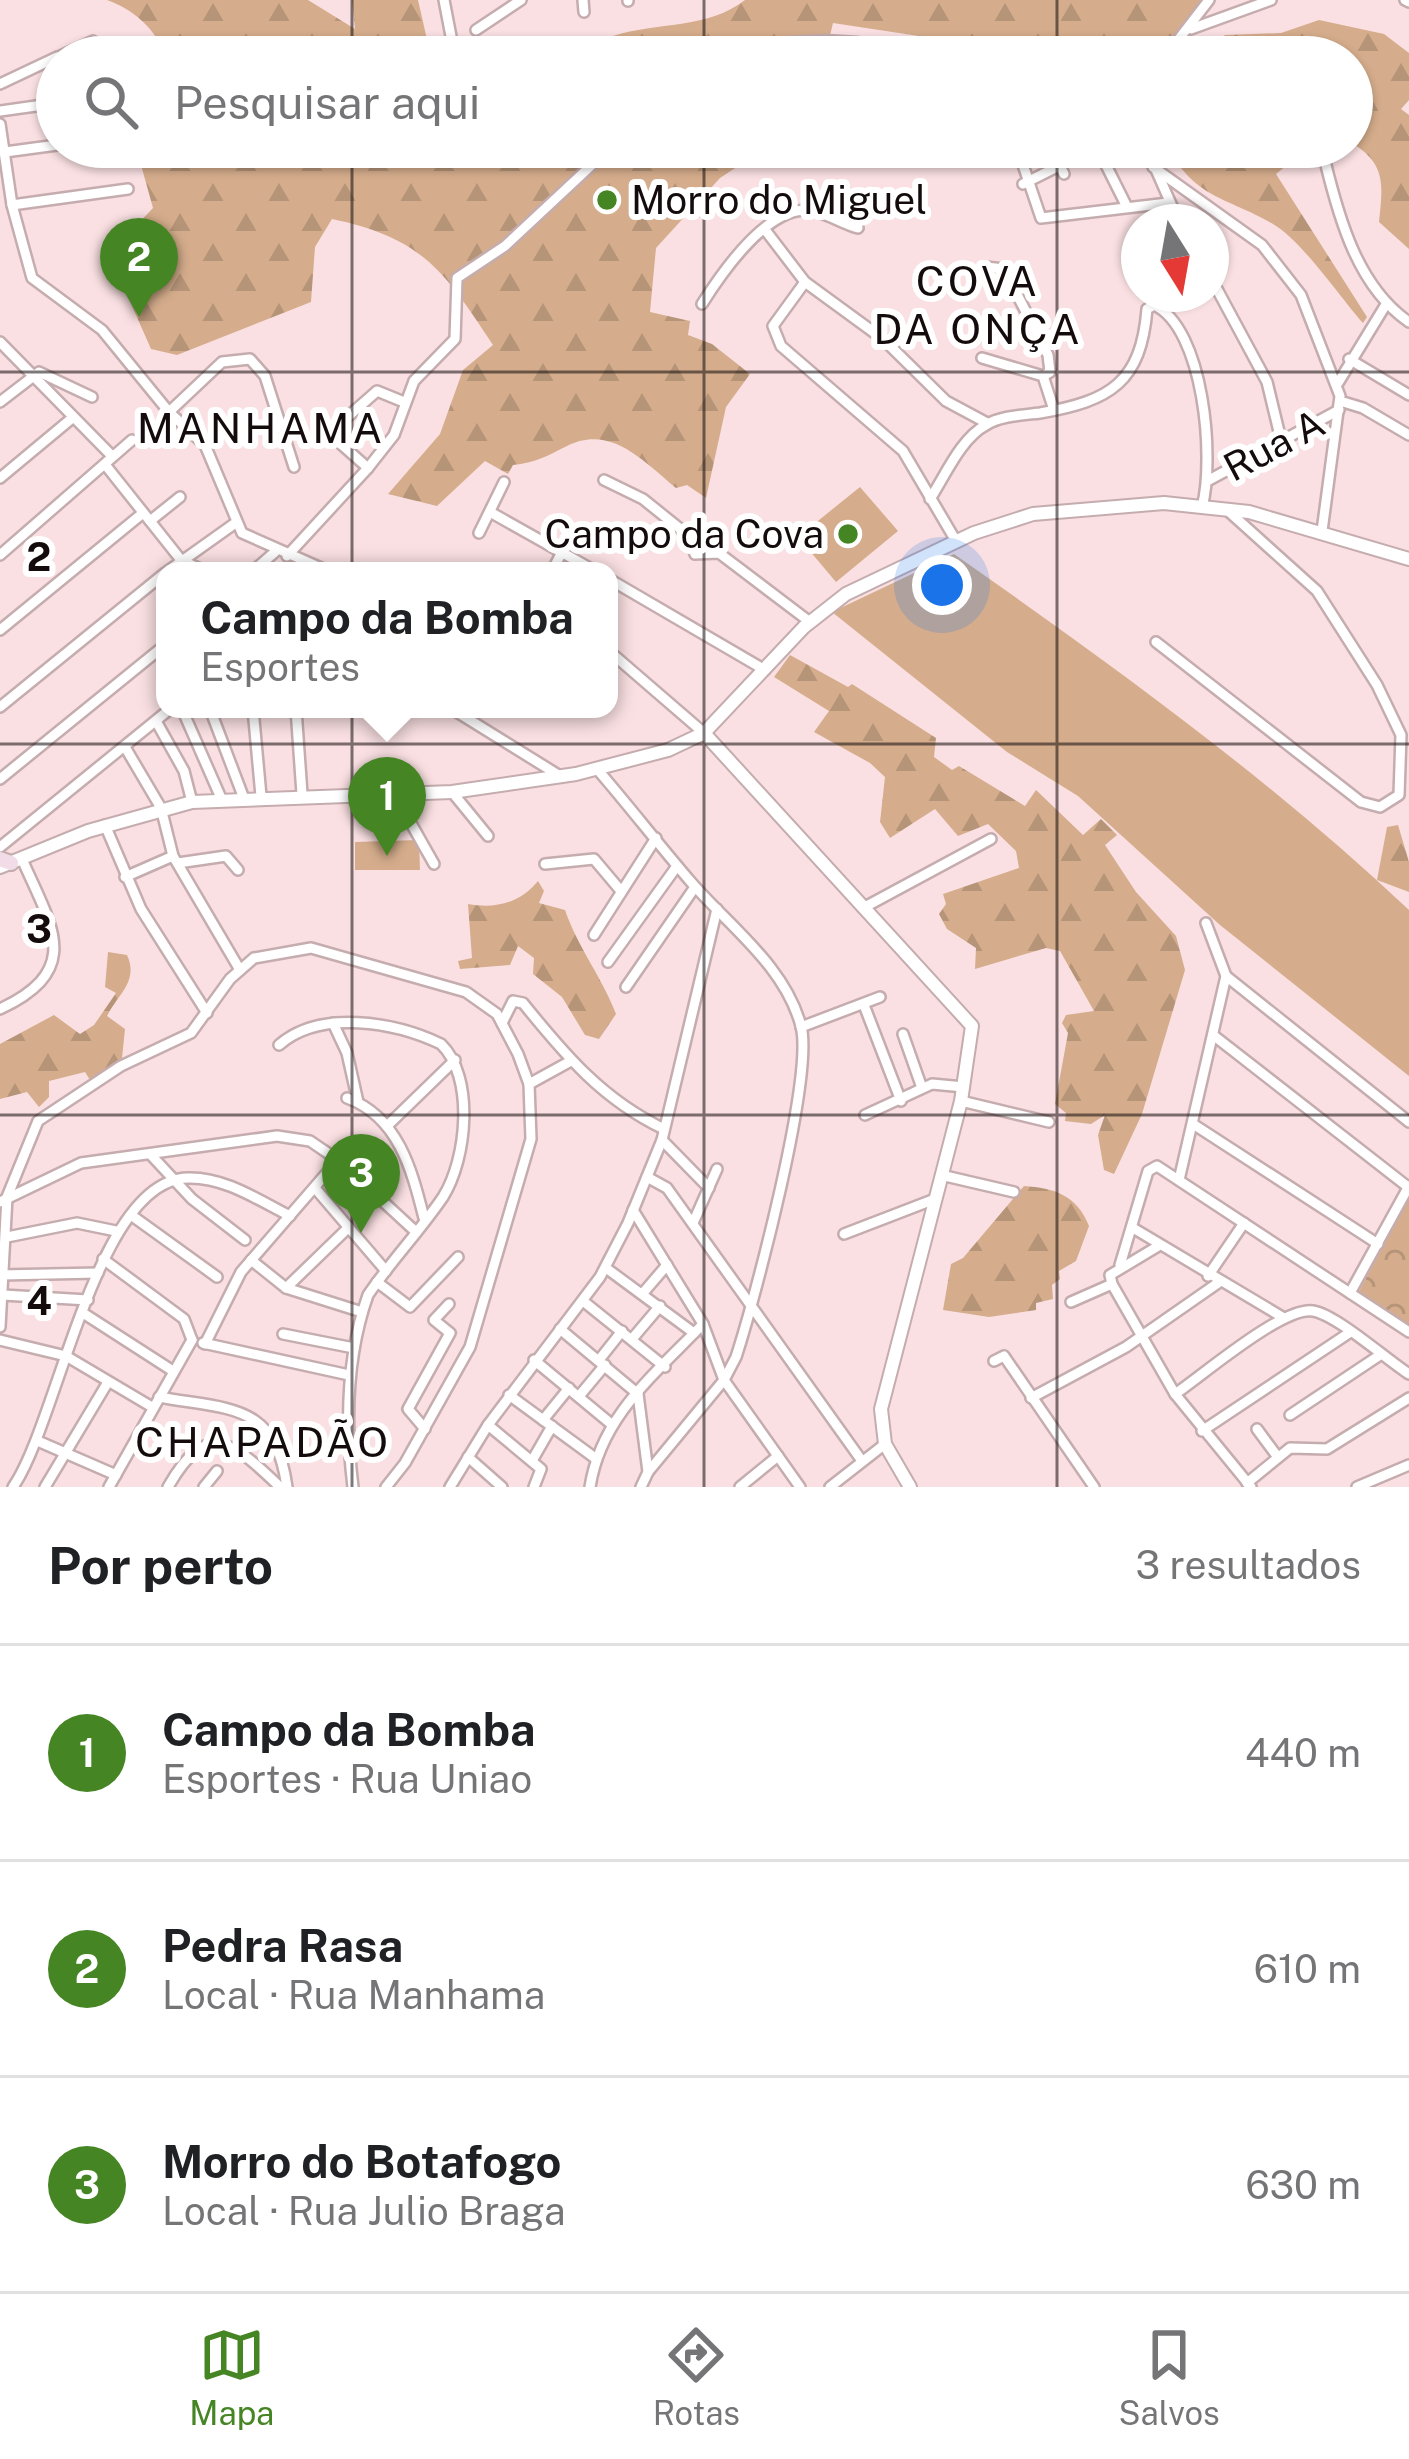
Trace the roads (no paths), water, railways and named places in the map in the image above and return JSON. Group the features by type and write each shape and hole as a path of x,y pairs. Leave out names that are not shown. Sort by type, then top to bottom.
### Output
{"street":[{"path":"444,0 451,36"},
{"path":"476,30 521,0"},
{"path":"1184,36 1209,0"},
{"path":"1191,29 1271,0"},
{"path":"0,84 36,67"},
{"path":"0,111 36,107"},
{"path":"0,124 4,181 38,286 102,331 215,461 234,524 275,552 303,562"},
{"path":"4,152 36,148"},
{"path":"287,556 394,435 414,381 450,347 458,324 457,278 505,246 589,168"},
{"path":"1023,168 1041,218 1121,206"},
{"path":"1027,183 1061,168"},
{"path":"1107,168 1125,204"},
{"path":"1147,204 1168,203 1153,168"},
{"path":"1154,168 1276,258 1301,296 1338,383 1340,406 1322,531"},
{"path":"1327,168 1338,213 1385,306 1409,322"},
{"path":"12,206 128,189"},
{"path":"702,304 740,249 803,210 858,228"},
{"path":"766,231 805,282 884,339 946,401 987,423"},
{"path":"986,267 1004,269 1048,355 1049,372 1043,376"},
{"path":"805,282 773,326 781,346 886,432 903,451 956,541"},
{"path":"930,499 972,436 987,423 1095,399 1126,380 1142,351 1147,309 1160,306 1186,346 1199,384 1209,480 1202,507"},
{"path":"1338,383 1349,358 1385,306"},
{"path":"1229,311 1267,382 1281,440"},
{"path":"0,342 109,461 146,517 185,562"},
{"path":"982,358 1043,376"},
{"path":"1349,358 1409,395"},
{"path":"169,412 222,362 250,359 266,376 294,467"},
{"path":"0,402 39,371 92,397"},
{"path":"1043,376 1054,410"},
{"path":"368,467 342,445 336,427 377,391 404,402"},
{"path":"1340,406 1364,408 1409,435"},
{"name":"Rua A","path":"1209,480 1340,406"},
{"path":"0,478 71,419"},
{"path":"0,555 132,440"},
{"path":"604,480 643,499 689,536 695,554 719,553 810,622"},
{"path":"479,533 504,482"},
{"path":"0,630 146,517 180,497"},
{"path":"0,1009 37,988 54,962 53,931 8,862 105,825 192,802 243,796 452,792 597,769 704,734 810,622 846,594 956,541 1034,514 1164,502 1322,531 1409,560"},
{"path":"1227,510 1317,591 1377,685 1401,735 1399,795 1407,806"},
{"path":"490,512 579,562"},
{"path":"178,562 234,524"},
{"path":"263,562 275,552"},
{"path":"557,562 562,552"},
{"path":"0,707 156,580"},
{"path":"618,584 765,670"},
{"path":"1156,642 1361,802 1380,806 1399,795"},
{"path":"0,779 156,651"},
{"path":"618,659 704,734 967,1015 974,1037 963,1094 884,1391 885,1444 910,1487"},
{"path":"0,847 160,718"},
{"path":"186,718 220,798"},
{"path":"213,718 243,796"},
{"path":"254,718 261,796"},
{"path":"297,718 302,794"},
{"path":"466,718 561,777"},
{"path":"156,722 184,771 192,802"},
{"path":"125,747 161,808 176,860 240,970"},
{"path":"597,769 775,975 801,1027 803,1065 796,1108 751,1305 724,1380 639,1486"},
{"path":"452,792 488,836"},
{"path":"395,795 434,864"},
{"path":"105,825 125,877 207,1013"},
{"path":"593,935 656,838"},
{"path":"863,908 991,839"},
{"path":"125,877 176,860 226,856 238,870"},
{"path":"545,864 594,859 621,891"},
{"path":"608,962 677,866"},
{"path":"626,987 695,887"},
{"path":"450,1487 509,1395 606,1268 633,1210 663,1135 717,908"},
{"path":"1206,923 1226,976 1409,1122"},
{"path":"0,1328 7,1237 4,1200 38,1120 121,1066 191,1034 254,958 311,948 466,992 502,1023 529,1084 531,1139 479,1321 424,1429 386,1487"},
{"path":"1179,1180 1226,976"},
{"path":"801,1027 880,997"},
{"path":"502,1023 513,1001 524,1003 569,1062 663,1135 709,1188"},
{"path":"864,1005 901,1101"},
{"path":"278,1046 295,1034 333,1022 421,1034 441,1044 454,1060 462,1090 458,1154 442,1197 377,1282 362,1312 349,1376 353,1487"},
{"path":"333,1022 353,1100 386,1126 403,1147 424,1218"},
{"path":"903,1034 922,1088"},
{"path":"1213,1035 1409,1186 1350,1294"},
{"path":"386,1126 454,1060"},
{"path":"529,1084 569,1062"},
{"path":"865,1114 938,1083 1049,1122"},
{"path":"1193,1124 1378,1244"},
{"path":"4,1200 81,1163 277,1136 310,1141 338,1160 415,1231"},
{"path":"152,1155 172,1179 245,1240"},
{"path":"205,1344 231,1286 338,1160"},
{"path":"1409,1332 1157,1166 1150,1168 1112,1284 1175,1394 1249,1485 1277,1456 1296,1445 1327,1449 1409,1397"},
{"path":"693,1223 717,1169"},
{"path":"941,1175 1014,1192"},
{"path":"647,1177 667,1188 862,1461"},
{"path":"13,1487 40,1442 103,1259 130,1215 172,1179 226,1184 290,1216"},
{"path":"315,1188 386,1271"},
{"path":"844,1234 935,1199"},
{"path":"633,1210 667,1265 724,1380 800,1487"},
{"path":"130,1215 217,1277"},
{"path":"7,1237 77,1223 116,1231"},
{"path":"1031,1398 1140,1338 1213,1279 1244,1223"},
{"path":"286,1288 349,1227"},
{"path":"1133,1228 1284,1318"},
{"path":"1117,1268 1160,1245"},
{"path":"377,1282 410,1307 458,1257"},
{"path":"103,1259 184,1319 192,1340"},
{"path":"251,1260 286,1288 362,1312"},
{"path":"644,1293 667,1265"},
{"path":"606,1268 699,1328"},
{"path":"3,1275 98,1273"},
{"path":"1071,1302 1112,1284"},
{"path":"3,1295 88,1300"},
{"path":"583,1301 665,1366"},
{"path":"424,1429 408,1416 408,1408 450,1333 434,1320 448,1304"},
{"path":"580,1395 602,1362 660,1306"},
{"path":"1175,1394 1284,1318 1316,1311 1409,1375"},
{"path":"83,1312 173,1371"},
{"path":"590,1487 595,1458 610,1423 699,1328"},
{"path":"560,1329 638,1394 648,1472"},
{"path":"1202,1431 1348,1333"},
{"path":"283,1334 354,1348"},
{"path":"0,1340 66,1356 108,1382 156,1402 258,1419 275,1439 284,1487"},
{"path":"192,1340 349,1376"},
{"path":"109,1487 192,1340"},
{"path":"1290,1415 1380,1355"},
{"path":"994,1361 1004,1356 1094,1487"},
{"path":"535,1360 610,1423"},
{"path":"45,1487 64,1448 108,1382"},
{"path":"533,1459 547,1423 569,1388"},
{"path":"509,1395 595,1458"},
{"path":"488,1425 542,1471 534,1487"},
{"path":"1257,1429 1277,1456"},
{"path":"168,1487 192,1449 213,1441 234,1448 284,1487"},
{"path":"40,1442 64,1448 116,1474"},
{"path":"830,1487 885,1444"},
{"path":"740,1487 778,1456"},
{"path":"467,1457 502,1487"},
{"path":"1357,1487 1409,1465"},
{"path":"204,1487 217,1472"}],"place":[{"name":"Morro do Miguel","path":"607,200"},
{"name":"Pedra Rasa","path":"139,317"},
{"name":"Campo da Cova","path":"848,534"},
{"name":"Campo da Bomba","path":"387,856"},
{"name":"Morro do Botafogo","path":"361,1233"}],"district":[{"name":"COVA DA ONÇA","path":"978,305"},
{"name":"MANHAMA","path":"261,428"},
{"name":"CHAPADÃO","path":"263,1442"}]}
